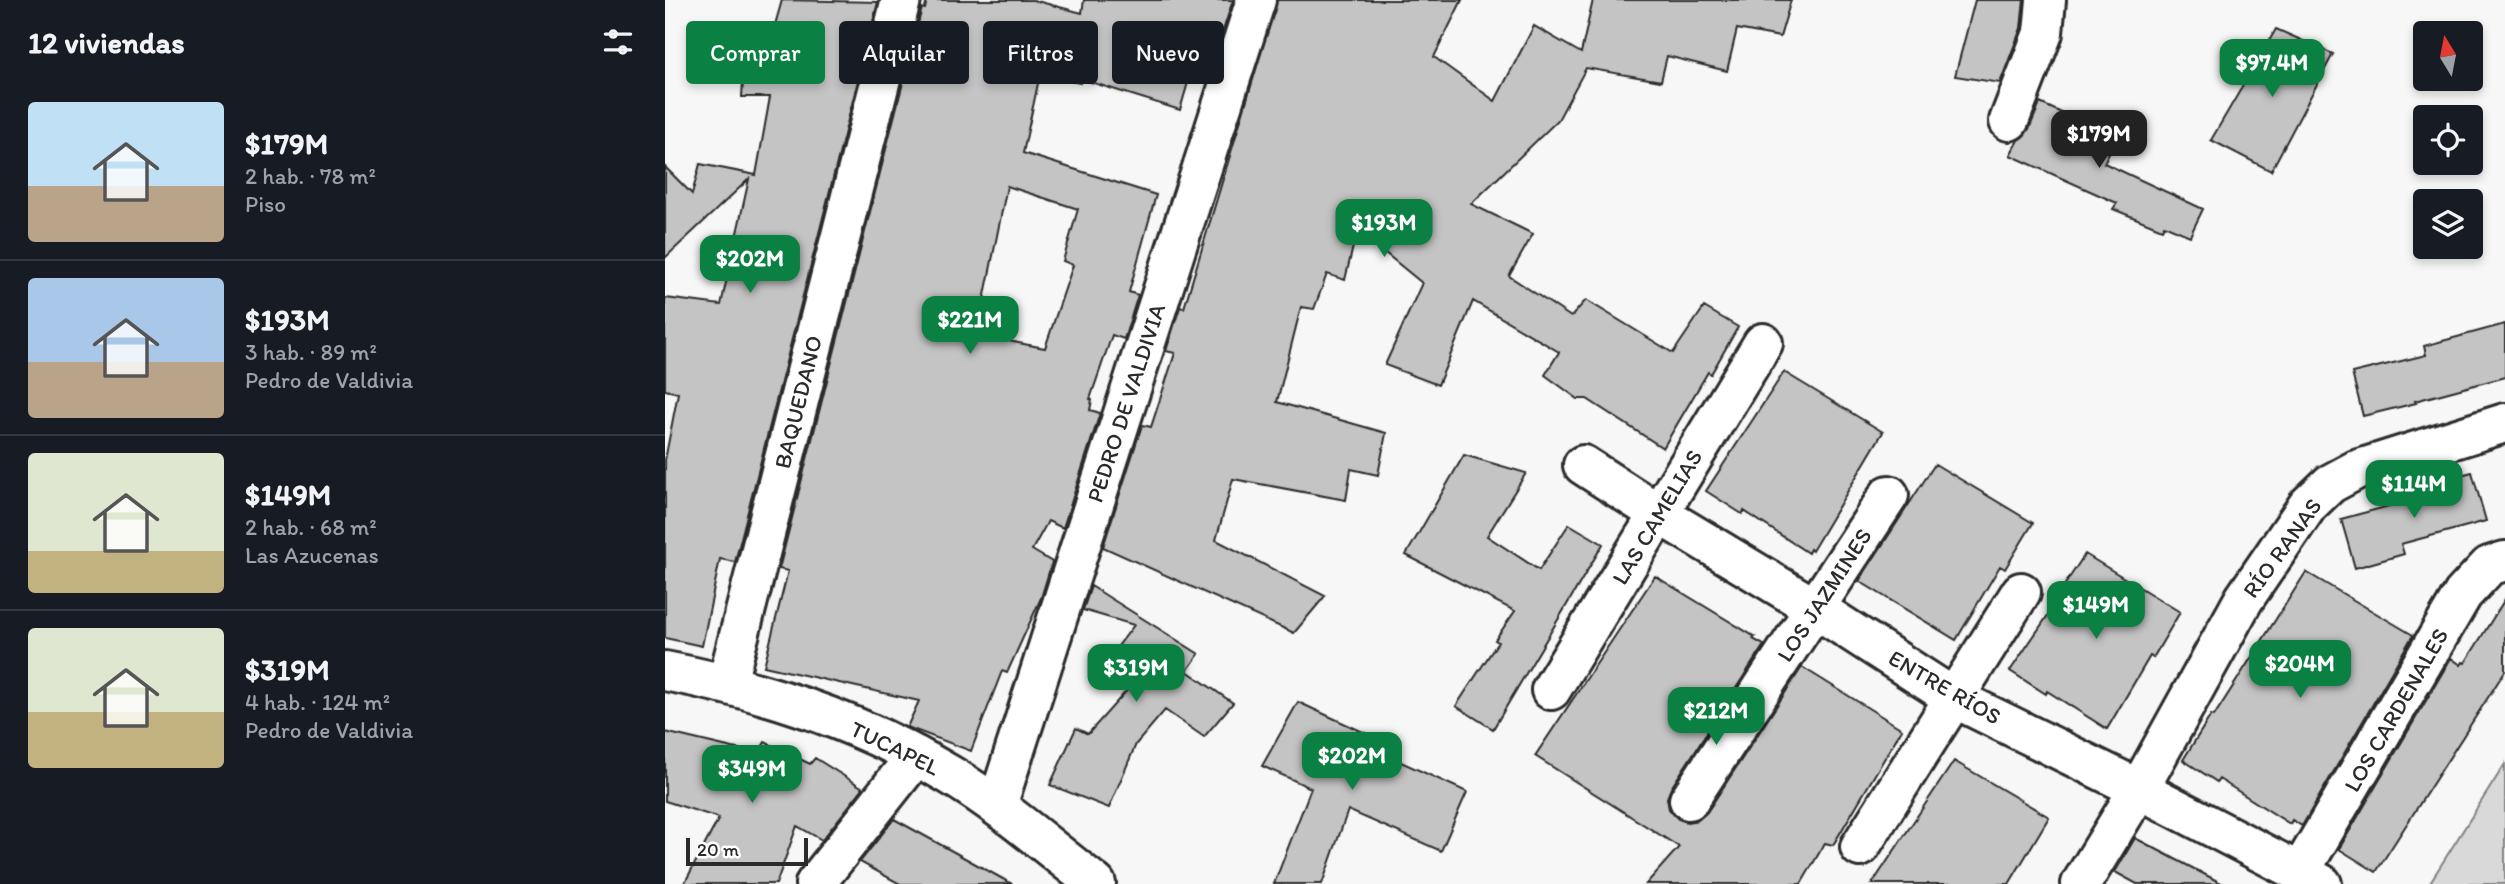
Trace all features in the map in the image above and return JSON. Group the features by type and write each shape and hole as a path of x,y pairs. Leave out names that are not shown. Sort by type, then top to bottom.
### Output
{"street":[{"name":"BAQUEDANO","path":"727,683 901,0"},
{"name":"PEDRO DE VALDIVIA","path":"997,806 1256,0"},
{"path":"2009,121 2043,33 2046,0"},
{"name":"LAS CAMELIAS","path":"1551,690 1763,343"},
{"name":"RÍO RANAS","path":"2081,884 2139,789 2244,599 2308,505 2330,484 2356,471 2505,422"},
{"name":"ENTRE RÍOS","path":"1583,465 1659,514 1815,607 1954,698 2311,878"},
{"name":"LOS JAZMINES","path":"1689,800 1889,495"},
{"name":"LOS CARDENALES","path":"2311,878 2463,594 2489,566 2505,561"},
{"path":"1860,847 2021,592"},
{"name":"TUCAPEL","path":"665,671 727,683 781,699 840,721 916,756 997,806 1096,884"},
{"path":"815,884 916,756"}],"shaded area":[{"path":"2505,764 2505,884 2429,884"}],"building":[{"path":"782,0 878,2 873,21 839,21 839,84 857,84 735,562 720,559 702,646 665,638 665,460 678,393 665,390 665,298 721,305 749,179 665,258 665,167 692,194 700,164 756,175 770,97 742,97 743,84 825,84 825,21 776,21"},
{"path":"927,0 1033,0 1082,13 1084,0 1233,0 1224,28 1224,21 1112,21 1112,84 1188,84 1180,110 1097,84 1098,21 983,21 983,84 1038,84 1023,153 1156,195 1129,292 1138,295 1124,339 1112,335 1090,399 1090,410 1100,413 1063,528 1048,521 1032,550 1052,562 1041,598 1007,673 1002,671 971,751 907,727 919,701 764,666 788,571 779,569 903,84 969,84 969,21 919,21 922,8 925,9","holes":["1007,186 1078,209 1063,261 1073,265 1045,348 977,335"]},
{"path":"1277,0 1462,0 1434,57 1495,101 1534,26 1581,53 1593,0 1791,0 1780,37 1737,29 1727,71 1667,56 1661,81 1586,68 1558,120 1471,204 1533,234 1509,276 1571,317 1586,300 1673,353 1704,307 1738,327 1663,448 1587,399 1578,399 1545,375 1559,352 1473,301 1438,385 1385,365 1422,283 1357,230 1345,280 1327,274 1314,309 1301,307 1277,402 1386,433 1378,475 1351,469 1346,500 1233,479 1216,540 1325,596 1294,633 1103,547 1142,425 1151,427 1175,353 1166,351 1180,307 1184,308"},
{"path":"1975,0 2024,0 2021,28 2000,83 1955,76"},
{"path":"2276,29 2333,54 2271,171 2211,140"},
{"path":"2040,103 2116,138 2104,163 2203,209 2190,236 2164,225 2162,229 2113,209 2117,203 2010,155 2018,140 2029,129"},
{"path":"2505,324 2505,377 2363,416 2352,373 2426,355 2424,346"},
{"path":"1784,372 1883,432 1812,551 1810,549 1808,553 1744,511 1742,514 1706,491"},
{"path":"1464,455 1526,473 1487,536 1539,570 1569,524 1603,544 1493,729 1456,706 1515,611 1406,555"},
{"path":"1935,464 2033,523 2005,569 2000,566 1956,640 1859,581"},
{"path":"2472,472 2486,521 2401,544 2404,554 2355,568 2341,519 2426,496 2423,485"},
{"path":"2085,554 2180,612 2153,658 2150,656 2107,729 2010,671 2057,602 2054,601"},
{"path":"2306,572 2413,635 2302,826 2292,820 2290,824 2219,779 2217,782 2183,760"},
{"path":"1655,576 1764,645 1671,788 1667,798 1669,809 1678,819 1687,822 1698,820 1707,812 1802,667 1902,729 1833,845 1825,843 1801,884 1646,884 1679,847 1535,756"},
{"path":"1091,586 1199,654 1187,671 1233,703 1204,737 1165,710 1136,744 1109,808 1050,785 1076,728 1088,734 1130,687 1102,667 1134,625 1083,610"},
{"path":"2505,599 2505,671 2376,872 2339,849 2451,658 2461,665 2465,663"},
{"path":"1298,702 1372,736 1368,747 1467,792 1441,851 1348,810 1322,884 1274,884 1311,788 1262,766"},
{"path":"665,732 758,754 765,742 810,764 815,758 863,788 822,840 797,826 776,884 684,884 719,818 665,801"},
{"path":"1954,761 2049,817 2009,884 1872,884"},
{"path":"894,819 1012,884 900,884 860,862"},
{"path":"2135,838 2223,884 2137,884 2115,872"}]}
